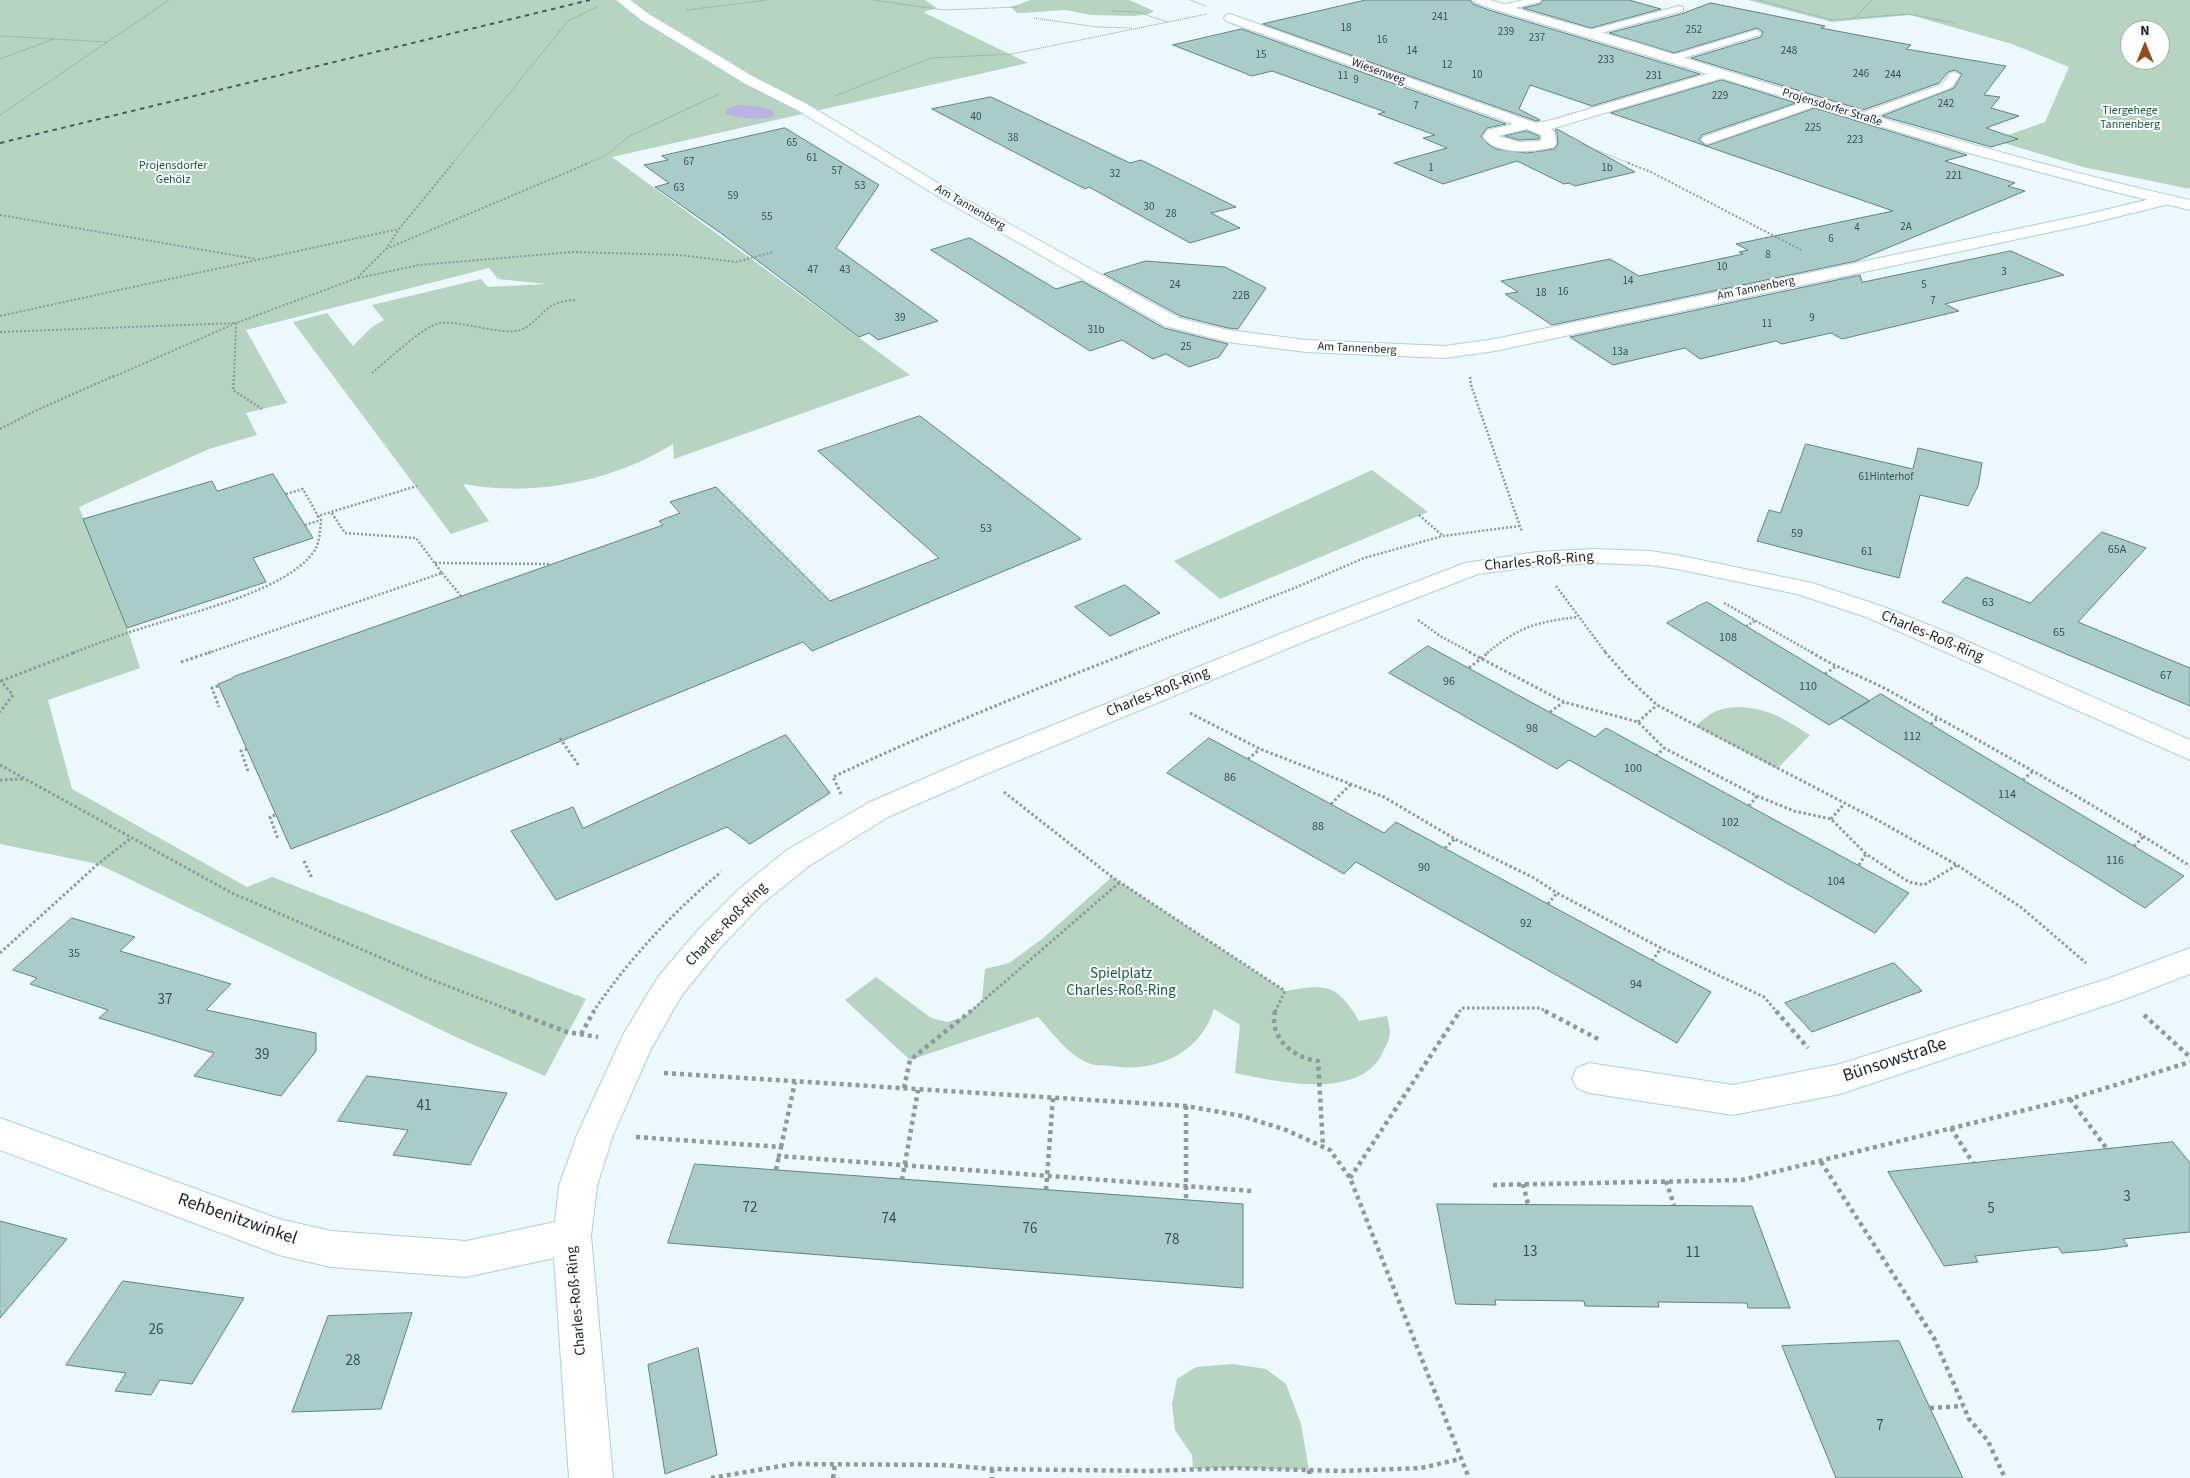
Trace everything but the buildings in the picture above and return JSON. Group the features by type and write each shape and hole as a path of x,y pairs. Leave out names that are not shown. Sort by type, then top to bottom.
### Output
{"street":[{"name":"Am Tannenberg","path":"622,0 645,17 749,80 802,108 955,200 1172,322 1228,336 1306,346 1445,352 1466,349 1524,339 2088,219 2167,200"},
{"name":"Projensdorfer Straße","path":"1478,0 1862,117 2058,172 2190,205"},
{"name":"Wiesenweg","path":"1230,18 1537,128"},
{"path":"1537,128 1721,74"},
{"name":"Charles-Roß-Ring","path":"591,1478 572,1236 578,1186 595,1135 636,1043 670,986 710,939 751,896 798,858 878,810 974,768 1399,596 1473,568 1537,560 1593,556 1650,558 1677,562 1804,588 1874,612 1937,638 2190,751"},
{"name":"Bünsowstraße","path":"1589,1078 1733,1100 1840,1079 2116,989 2190,960"},
{"name":"Rehbenitzwinkel","path":"0,1134 279,1237 331,1249 466,1259 572,1236"}],"lane":[{"path":"1503,8 1536,0"},
{"path":"1590,33 1679,9"},
{"path":"1673,58 1756,33"},
{"path":"1862,117 1944,87 1954,74"},
{"path":"1707,140 1815,102"}],"path":[{"path":"0,115 169,0"},
{"path":"645,17 767,0"},
{"path":"873,0 944,10 1017,7"},
{"path":"1190,0 1212,9"},
{"path":"1758,0 1832,20 1909,14 1955,22"},
{"path":"1855,18 1872,0"},
{"path":"357,278 386,249 399,229 568,21 602,4"},
{"path":"1112,11 1136,12 1168,22"},
{"path":"802,108 828,102 844,91 931,58 1012,54 1206,14"},
{"path":"1034,18 1096,27 1143,28"},
{"path":"0,36 108,42"},
{"path":"0,59 57,38"},
{"path":"386,249 606,156 630,136 749,80"},
{"path":"1537,128 1651,172 1841,271"},
{"path":"0,215 258,260"},
{"path":"0,316 399,229"},
{"path":"0,429 37,410 236,324 357,278 419,265 573,252 678,256 736,262 773,252"},
{"path":"372,373 434,325 441,323 516,331 523,330 531,325 547,308 560,302 576,300"},
{"path":"0,332 236,324"},
{"path":"236,324 232,390 262,409"},
{"path":"1466,349 1471,385 1519,526 1537,560 1616,667 1657,705 1881,822 1957,866 2022,908 2116,989 2190,1057"},
{"path":"318,516 417,486"},
{"path":"0,712 13,694 0,680 129,632 266,587 289,572 312,553 318,544 321,520 303,489 286,494"},
{"path":"331,512 344,533 416,538 461,596"},
{"path":"1419,515 1443,536"},
{"path":"305,525 321,520"},
{"path":"1677,562 1710,594 1835,667 1870,680 2033,771 2144,836 2190,866"},
{"path":"435,563 551,564"},
{"path":"181,662 442,572"},
{"path":"1399,596 1420,622 1440,636 1564,702 1638,722 1664,748 1757,796 1794,811 1831,819 1866,854 1909,882 1924,884 1957,866"},
{"path":"1469,668 1501,642 1526,626 1578,617"},
{"path":"1746,626 1755,620"},
{"path":"1825,674 1835,667"},
{"path":"218,686 212,688 219,708"},
{"path":"1157,694 1260,749 1384,797 1455,839 1534,878 1557,893 1660,948 1764,997 1820,1062 1840,1079"},
{"path":"1550,712 1564,702"},
{"path":"1638,722 1657,705"},
{"path":"1931,724 1938,718"},
{"path":"560,738 579,766"},
{"path":"1656,756 1664,748"},
{"path":"247,749 241,751 248,771"},
{"path":"1248,759 1260,749"},
{"path":"0,765 131,838 241,896 432,980 567,1032"},
{"path":"974,768 1120,882 1285,991 1276,1008 1274,1024 1285,1048 1308,1061 1318,1061 1323,1147"},
{"path":"2023,780 2033,771"},
{"path":"0,780 24,779"},
{"path":"1331,804 1351,784"},
{"path":"1749,806 1757,796"},
{"path":"1831,819 1844,804"},
{"path":"275,815 270,817 278,839"},
{"path":"2134,846 2144,836"},
{"path":"0,953 98,864 131,838"},
{"path":"1445,848 1455,839"},
{"path":"1859,866 1866,854"},
{"path":"304,861 312,878"},
{"path":"904,1088 910,1060 938,1040 1120,882"},
{"path":"1548,904 1557,893"},
{"path":"1652,961 1660,948"},
{"path":"1493,1185 1742,1180 2070,1098 2190,1062"},
{"path":"624,1070 1186,1106 1242,1116 1286,1130 1330,1150 1350,1178 1469,1478"},
{"path":"776,1170 795,1082"},
{"path":"902,1180 918,1090"},
{"path":"1046,1190 1053,1098"},
{"path":"2070,1098 2107,1149"},
{"path":"1186,1106 1186,1200"},
{"path":"1951,1128 1973,1163"},
{"path":"595,1135 781,1147"},
{"path":"779,1156 1252,1191"},
{"path":"1820,1162 1934,1338 1969,1418 1988,1441 2005,1478"},
{"path":"1666,1181 1674,1205"},
{"path":"1523,1184 1528,1204"},
{"path":"1930,1408 1963,1406"},
{"path":"711,1478 793,1464 944,1465 992,1469 1149,1472 1236,1468 1342,1472 1421,1468 1461,1459"},
{"path":"833,1478 835,1464"},
{"path":"992,1469 992,1478"},
{"path":"1309,1470 1310,1478"},
{"path":"1149,1472 1149,1478"}],"green space":[{"name":"Projensdorfer Gehölz","path":"0,0 925,0 937,8 923,12 1028,63 612,157 910,375 674,459 673,444 624,468 598,477 571,483 517,489 463,484 489,521 451,534 293,322 327,313 353,346 372,327 384,320 372,305 481,279 488,287 547,284 498,279 489,268 246,330 287,403 246,413 257,435 209,449 79,507 127,628 140,668 48,700 72,789 247,887 272,877 586,999 545,1076 458,1038 98,864 0,844"},
{"path":"1031,0 1129,0 1154,11 1149,14 1135,16 1092,15 1065,10 1017,13 1011,7"},
{"name":"Tiergehege Tannenberg","path":"1748,0 2190,0 2190,189 2083,167 1994,140 2045,122 2069,67 2012,44 1910,15 1832,22"},
{"path":"1372,470 1428,512 1220,599 1174,561"},
{"path":"1736,707 1758,709 1775,715 1810,735 1777,769 1696,726 1714,712"},
{"name":"Spielplatz Charles-Roß-Ring","path":"1112,877 1285,991 1310,987 1329,989 1344,999 1359,1021 1387,1016 1390,1034 1383,1052 1372,1067 1356,1077 1338,1083 1294,1083 1235,1073 1240,1025 1214,1009 1207,1025 1187,1049 1160,1063 1144,1066 1128,1067 1088,1063 1067,1049 1038,1017 910,1060 845,1000 876,977 931,1018 947,1022 964,1017 982,1000 985,969 1009,963 1042,939"},
{"path":"1233,1364 1266,1369 1286,1384 1301,1424 1309,1470 1193,1469 1192,1455 1175,1430 1172,1404 1177,1379 1196,1367"}],"shaded area":[{"path":"738,105 773,110 774,116 750,118 725,114 727,109"}],"railway":[{"path":"0,143 590,0"}]}
